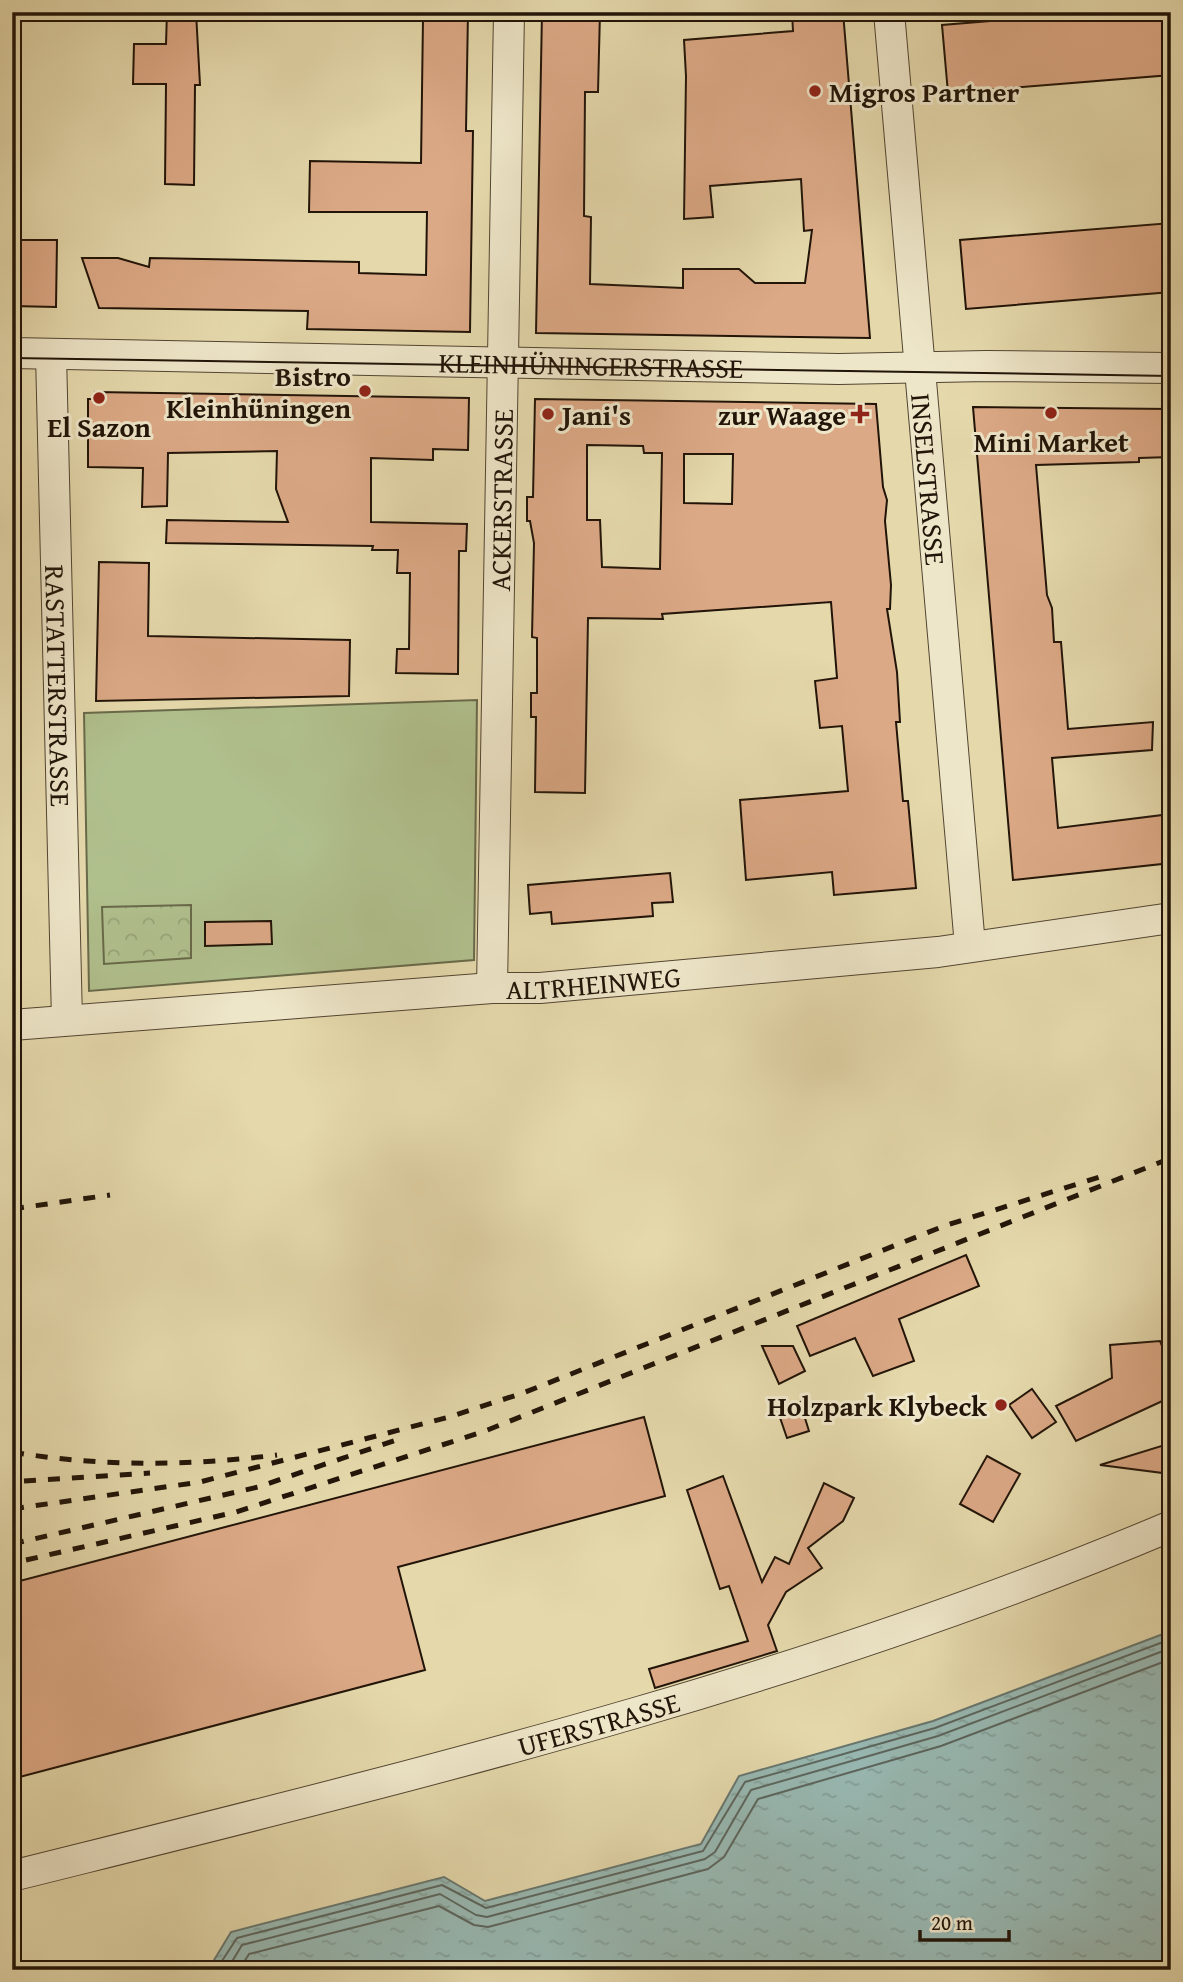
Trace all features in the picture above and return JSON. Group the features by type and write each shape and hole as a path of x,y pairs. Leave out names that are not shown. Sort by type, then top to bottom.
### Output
{"street":[{"name":"ACKERSTRASSE","path":"492,988 509,12"},
{"name":"INSELSTRASSE","path":"889,12 970,946"},
{"name":"KLEINHÜNINGERSTRASSE","path":"12,353 839,369 1171,369"},
{"name":"RASTATTERSTRASSE","path":"51,354 67,1020"},
{"name":"ALTRHEINWEG","path":"12,1025 492,988 540,988 938,952 1171,918"},
{"name":"UFERSTRASSE","path":"12,1876 505,1751 900,1632 1171,1526"}],"green space":[{"path":"477,700 474,960 89,991 84,713"},
{"path":"191,905 191,958 104,964 102,907"}],"water":[{"path":"1171,1631 1171,1970 208,1970 231,1932 444,1877 485,1901 701,1844 739,1776 933,1721"}],"building":[{"path":"167,12 196,12 200,85 195,85 194,185 165,184 166,84 133,84 134,44 166,44"},
{"path":"430,12 468,12 466,131 473,131 470,332 307,329 308,311 99,308 82,258 118,258 149,267 150,258 359,262 359,273 426,275 427,212 309,212 310,161 421,163 423,19 429,19"},
{"path":"542,12 600,12 598,92 585,92 584,216 591,217 590,284 683,288 683,269 739,269 755,283 805,283 812,230 804,231 801,179 710,186 713,217 684,219 684,40 793,31 792,12 843,12 870,338 536,333"},
{"path":"1098,12 1168,12 1171,75 948,93 942,25"},
{"path":"1171,223 1171,292 966,309 960,240"},
{"path":"12,240 57,240 56,307 12,306"},
{"path":"95,392 469,398 468,450 433,449 433,460 371,458 371,522 467,524 466,551 459,551 458,674 396,673 397,649 409,649 410,573 397,573 398,550 372,550 373,546 166,543 167,520 288,522 276,489 277,451 168,453 167,506 142,507 143,468 88,467 88,399 94,399"},
{"path":"535,399 876,404 883,487 887,500 885,521 891,585 890,609 887,609 897,672 900,722 896,722 903,801 908,801 916,888 834,895 832,872 746,880 740,800 848,791 842,726 820,728 815,681 837,678 831,602 662,614 663,619 588,618 585,793 535,792 536,717 531,717 531,693 537,693 537,638 532,637 534,543 530,521 527,521 527,497 533,497","holes":["587,445 643,446 644,453 662,453 660,569 602,567 600,520 587,520","684,454 733,454 732,504 684,503"]},
{"path":"973,407 1171,409 1171,457 1139,458 1139,462 1036,465 1047,595 1052,608 1054,642 1061,642 1068,729 1153,722 1152,750 1052,758 1058,828 1171,814 1171,863 1013,880"},
{"path":"99,562 149,563 148,636 350,640 349,696 96,701"},
{"path":"670,873 673,902 652,903 653,916 552,924 551,912 530,914 528,885"},
{"path":"271,921 272,944 205,946 205,922"},
{"path":"966,1255 979,1286 899,1319 914,1361 873,1376 855,1338 810,1356 797,1326"},
{"path":"1160,1341 1171,1369 1171,1397 1076,1441 1056,1406 1112,1378 1110,1345"},
{"path":"762,1346 793,1346 805,1371 779,1384"},
{"path":"1032,1389 1056,1422 1032,1438 1009,1405"},
{"path":"800,1402 809,1431 787,1438 777,1409"},
{"path":"644,1417 665,1496 398,1567 425,1670 12,1779 12,1583"},
{"path":"1171,1443 1171,1474 1100,1465"},
{"path":"987,1456 1020,1474 993,1522 960,1504"},
{"path":"723,1476 762,1582 775,1557 789,1564 824,1483 854,1498 843,1521 808,1548 822,1568 786,1592 768,1625 777,1651 655,1688 649,1669 748,1641 729,1586 720,1589 687,1490"}],"tram line":[{"path":"12,358 1171,376"}],"railway":[{"path":"26,1560 236,1512 485,1431 1171,1158"},
{"path":"12,1509 200,1482 449,1417 523,1393 944,1226 1109,1174"},
{"path":"12,1209 110,1195"},
{"path":"12,1544 258,1487 405,1437"},
{"path":"12,1452 78,1460 144,1463 277,1455"},
{"path":"24,1481 150,1473"}],"place":[{"name":"Migros Partner","path":"815,91"},
{"name":"Bistro Kleinhüningen","path":"365,391"},
{"name":"El Sazon","path":"99,398"},
{"name":"Mini Market","path":"1051,413"},
{"name":"Jani's","path":"548,414"},
{"name":"zur Waage","path":"860,414"},
{"name":"Holzpark Klybeck","path":"1001,1405"}]}
